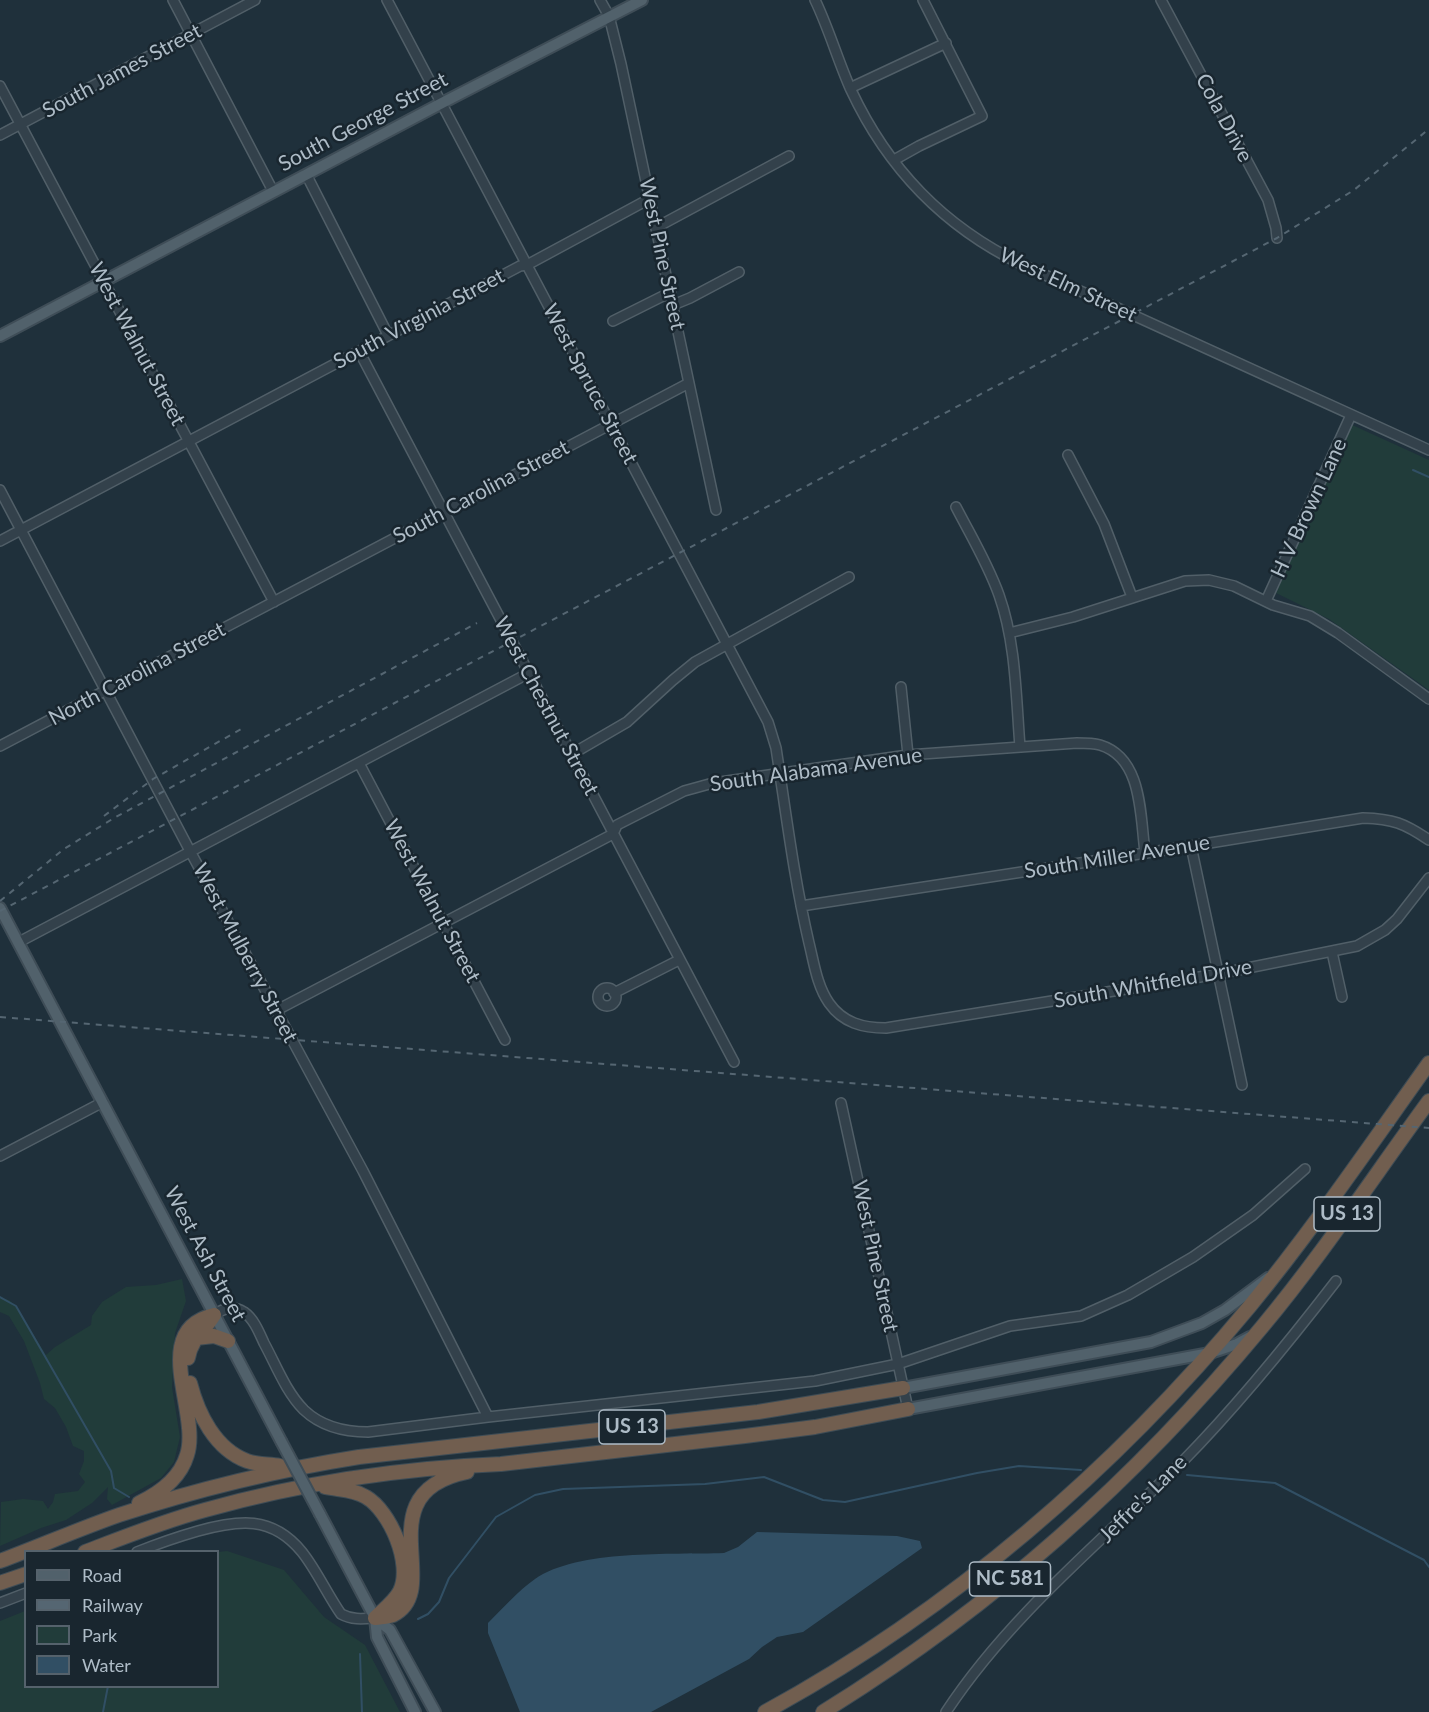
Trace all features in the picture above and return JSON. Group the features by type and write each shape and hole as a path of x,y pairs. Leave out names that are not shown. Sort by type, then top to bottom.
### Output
{"highway":[{"name":"US 13","path":"1278,1270 1429,1063"},
{"name":"US 13","path":"1263,1326 1312,1263 1429,1101"},
{"name":"NC 581","path":"765,1712 844,1665 924,1612 982,1569 1069,1497 1107,1461 1210,1353 1278,1270"},
{"path":"214,1315 207,1327 191,1344 188,1359 189,1382 196,1405 212,1433 226,1448 245,1460 264,1465 293,1468"},
{"path":"118,1515 166,1486 184,1463 190,1438 180,1365 182,1346 186,1334 195,1322 214,1315"},
{"name":"NC 581","path":"824,1712 907,1658 1018,1573 1066,1532 1164,1439 1263,1326"},
{"path":"196,1338 214,1336 228,1341"},
{"name":"US 13","path":"28,1550 118,1515 240,1480 293,1468 358,1457 748,1413 903,1388"},
{"name":"US 13","path":"87,1550 196,1513 248,1498 311,1485 465,1465 501,1464 745,1436 908,1409"},
{"path":"375,1618 392,1616 402,1608 411,1594 413,1581 410,1531 414,1512 423,1496 444,1479 501,1464"},
{"path":"311,1485 361,1494 374,1503 391,1524 401,1554 402,1587 394,1599 375,1618"},
{"name":"US 13","path":"0,1561 24,1552"},
{"path":"0,1583 24,1575"}],"main road":[{"name":"South George Street","path":"0,336 273,191 642,0"},
{"name":"West Ash Street","path":"0,908 375,1618 377,1637 415,1712"},
{"name":"US 13","path":"903,1388 1141,1344 1170,1336 1202,1323 1225,1310 1278,1270"},
{"name":"US 13","path":"908,1409 1210,1353 1237,1344 1263,1326"},
{"name":"West Ash Street","path":"375,1618 390,1630 435,1712"}],"street":[{"path":"173,0 273,191"},
{"name":"South James Street","path":"0,135 255,0"},
{"name":"West Spruce Street","path":"387,0 768,722 773,735 780,772 801,906 816,976 823,994 834,1009 850,1022"},
{"name":"West Pine Street","path":"600,0 609,16 651,198 716,510"},
{"name":"West Elm Street","path":"815,0 850,88 873,131 915,187 938,210 967,233 1005,256 1429,450"},
{"path":"894,160 982,116 923,0"},
{"name":"Cola Drive","path":"1161,0 1268,200 1277,238"},
{"path":"850,88 946,43"},
{"name":"West Walnut Street","path":"0,86 273,602"},
{"path":"657,227 789,156"},
{"path":"306,174 388,335"},
{"name":"South Virginia Street","path":"0,541 651,198"},
{"path":"673,305 739,272"},
{"path":"613,321 670,292"},
{"name":"West Chestnut Street","path":"358,351 734,1062"},
{"name":"South Carolina Street","path":"273,602 689,383"},
{"name":"H V Brown Lane","path":"1266,602 1351,415"},
{"path":"1068,455 1104,524 1132,597"},
{"name":"West Mulberry Street","path":"0,490 190,851 363,1171 488,1416"},
{"path":"956,507 988,567 1009,633 1020,747"},
{"path":"572,754 627,722 682,672 727,644 849,577"},
{"path":"1009,633 1073,616 1185,581 1209,580 1234,586 1266,602 1310,616 1429,699"},
{"name":"North Carolina Street","path":"0,746 273,602"},
{"path":"19,942 529,673"},
{"path":"901,687 908,755"},
{"name":"South Alabama Avenue","path":"277,1010 612,834 616,825 684,791 713,783 908,755 1077,743 1100,745 1114,752 1127,764 1135,784 1145,852"},
{"name":"West Walnut Street","path":"359,763 505,1040"},
{"name":"South Miller Avenue","path":"801,906 1363,818 1385,819 1407,825 1429,840"},
{"path":"1191,846 1242,1085"},
{"name":"South Whitfield Drive","path":"850,1022 866,1027 886,1028 1218,974 1357,946 1385,930 1397,919 1429,878"},
{"path":"1332,952 1342,997"},
{"path":"614,993 680,960"},
{"path":"0,1156 103,1102"},
{"name":"West Pine Street","path":"841,1103 908,1409"},
{"path":"214,1315 230,1308 240,1310 247,1315 297,1402 314,1418 335,1428 368,1432 488,1416 815,1381 898,1364 1010,1326 1081,1316 1128,1295 1184,1263 1253,1215 1305,1169"},
{"name":"Jeffre's Lane","path":"946,1712 978,1666 1027,1612 1185,1459 1256,1380 1336,1281"},
{"path":"140,1550 224,1524 244,1521 261,1524 286,1537 300,1549 311,1563 341,1614 359,1620 375,1618"},
{"path":"0,1603 24,1594"}],"green space":[{"path":"1350,424 1429,460 1429,690 1329,619 1276,593"},
{"path":"182,1279 186,1301 175,1333 172,1387 180,1437 174,1462 161,1478 112,1505 107,1499 108,1487 92,1503 66,1520 0,1546 1,1502 23,1499 43,1501 48,1509 55,1494 78,1491 85,1482 79,1474 84,1461 84,1451 73,1446 66,1427 55,1408 44,1399 24,1341 9,1316 0,1312 0,1298 9,1300 16,1306 46,1355 91,1325 92,1316 102,1302 126,1287 156,1285"},
{"path":"227,1551 284,1570 324,1617 365,1645 400,1712 0,1712 0,1621 24,1611 24,1688 219,1688 219,1552"}],"water":[{"path":"757,1532 897,1536 920,1541 922,1548 803,1632 777,1637 749,1659 651,1712 520,1712 488,1633 488,1623 535,1579 553,1569 600,1558 653,1554 724,1553 738,1547"}],"waterway":[{"path":"1413,470 1429,477"},
{"path":"0,1297 16,1306 111,1471 114,1488 129,1497"},
{"path":"418,1619 428,1614 439,1602 449,1578 496,1517 535,1495 563,1489 705,1484 764,1477 823,1500 845,1502 1019,1466 1081,1470"},
{"path":"1187,1475 1275,1483 1424,1560 1429,1567"},
{"path":"360,1654 362,1712"},
{"path":"103,1712 108,1688"}],"railway":[{"path":"0,911 1277,238 1354,190 1429,129"},
{"path":"0,901 64,849 114,818 477,623"},
{"path":"104,816 153,779 243,728"},
{"path":"0,1017 1429,1128"}]}
